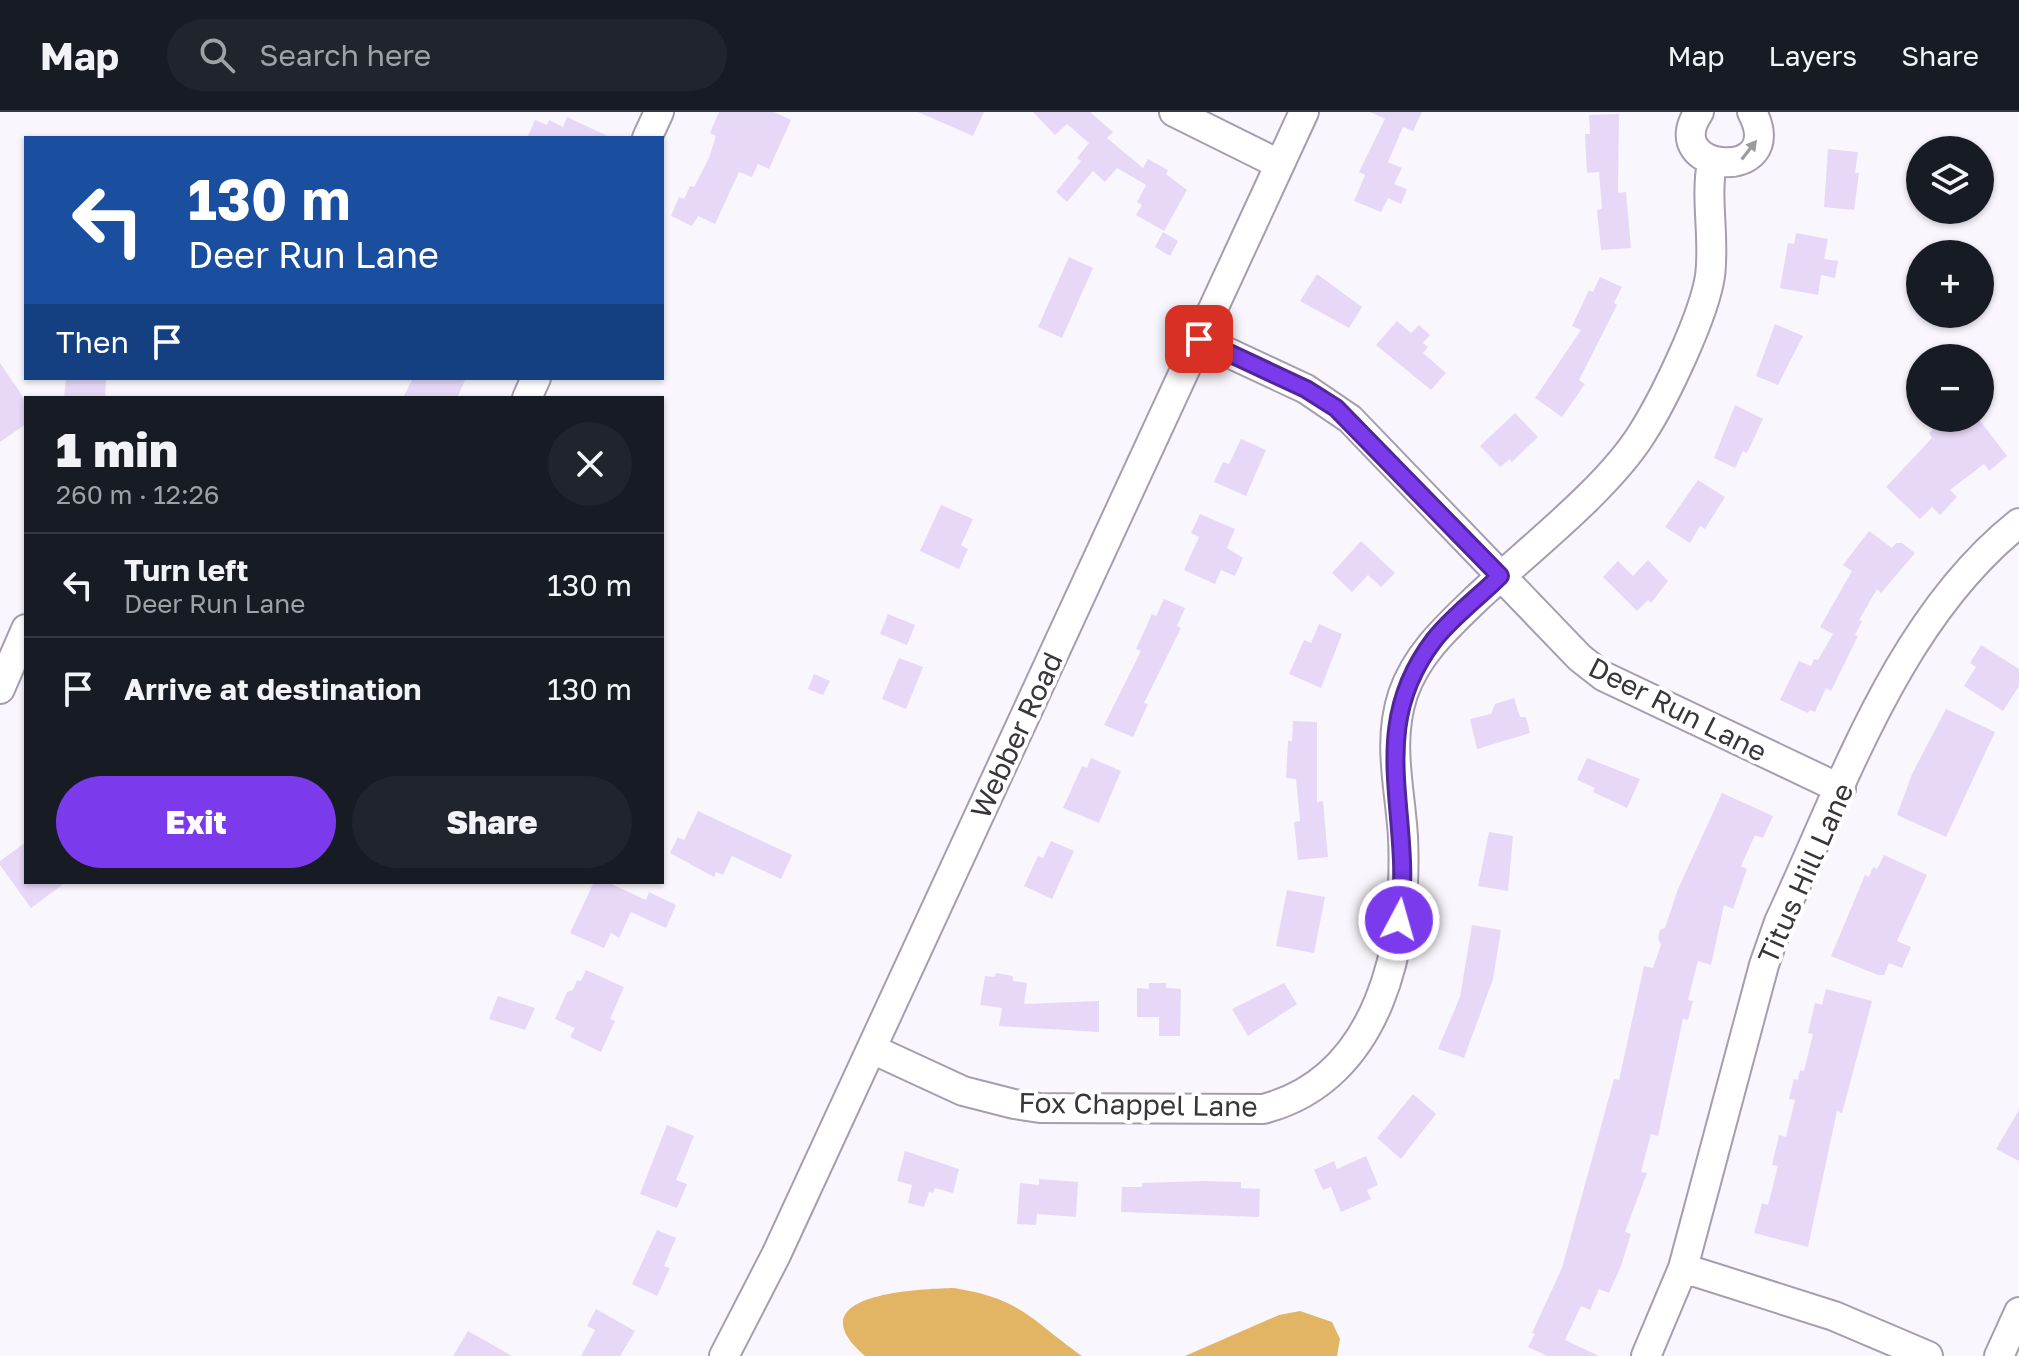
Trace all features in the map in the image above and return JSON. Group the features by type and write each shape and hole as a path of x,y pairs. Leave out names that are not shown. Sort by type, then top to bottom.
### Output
{"street":[{"path":"648,136 659,112"},
{"path":"1174,112 1279,164"},
{"name":"Webber Road","path":"724,1356 776,1255 1304,112"},
{"path":"1699,112 1693,137 1696,148 1712,162 1733,164 1751,152 1758,132 1752,112"},
{"name":"Fox Chappel Lane","path":"872,1049 963,1091 1040,1108 1263,1109 1297,1099 1336,1072 1364,1034 1377,1003 1396,937 1404,869 1393,748 1396,718 1404,690 1436,638 1623,460 1654,412 1702,308 1710,279 1712,249 1707,189 1712,162"},
{"name":"Deer Run Lane","path":"1199,339 1306,389 1336,408 1580,658 1603,676 1841,789"},
{"name":"Titus Hill Lane","path":"1646,1356 1683,1268 1764,965 1779,922 1913,642 1952,588 2019,523"},
{"path":"0,689 24,634"},
{"path":"1683,1268 1834,1316 1928,1356"},
{"path":"1999,1356 2019,1312"}],"shaded area":[{"path":"954,1288 1011,1305 1082,1356 865,1356 847,1335 843,1319 852,1308 869,1299 914,1290"},
{"path":"1300,1311 1332,1322 1340,1339 1337,1356 1185,1356 1279,1315"}],"building":[{"path":"719,112 774,112 791,120 769,169 758,164 752,177 739,172 715,224 698,216 692,226 671,216 679,197 684,199 690,186 694,187 709,158 716,136 710,133"},
{"path":"918,112 984,112 973,136"},
{"path":"1033,112 1090,112 1113,132 1107,138 1143,168 1148,159 1168,170 1166,174 1187,190 1164,231 1136,215 1142,205 1137,202 1146,185 1117,168 1105,182 1093,171 1067,202 1056,192 1081,161 1077,158 1089,143 1067,124 1055,135"},
{"path":"1370,112 1422,112 1413,131 1403,127 1388,162 1402,168 1394,184 1407,189 1401,204 1388,198 1381,212 1354,201 1365,175 1359,172 1385,119"},
{"path":"1619,114 1618,193 1626,192 1631,248 1601,250 1597,210 1602,209 1599,172 1587,173 1585,134 1590,134 1589,115"},
{"path":"567,117 608,136 528,136 535,120 547,125 549,120 563,127"},
{"path":"1828,149 1858,152 1855,173 1859,173 1854,210 1824,207"},
{"path":"1163,232 1178,241 1170,256 1155,247"},
{"path":"1796,233 1828,239 1824,259 1838,261 1835,278 1821,275 1818,295 1780,288 1788,243 1794,244"},
{"path":"1069,257 1093,268 1062,338 1038,327"},
{"path":"1317,274 1362,307 1349,328 1300,301"},
{"path":"1600,277 1622,287 1614,303 1617,305 1579,380 1585,384 1562,417 1535,398 1581,330 1572,326 1589,290 1593,292"},
{"path":"1397,321 1411,333 1419,325 1430,335 1423,343 1428,347 1423,353 1446,373 1431,390 1376,345"},
{"path":"1775,324 1803,336 1778,385 1756,376"},
{"path":"0,363 24,398 24,425 0,442"},
{"path":"66,380 106,380 105,396 64,396"},
{"path":"412,380 465,380 458,396 404,396"},
{"path":"1735,405 1763,419 1747,453 1743,451 1735,468 1714,458"},
{"path":"1515,413 1538,437 1512,462 1510,459 1500,467 1480,446"},
{"path":"1989,432 2007,456 1989,471 1984,464 1950,490 1957,497 1940,515 1932,507 1920,519 1886,487 1932,438 1929,433"},
{"path":"1241,439 1266,450 1246,496 1214,482 1223,462 1229,464"},
{"path":"1698,480 1725,497 1705,529 1700,526 1690,543 1665,527"},
{"path":"941,505 973,519 961,545 968,549 959,569 920,551"},
{"path":"1200,514 1235,529 1227,548 1243,558 1235,576 1221,570 1215,584 1184,570 1199,537 1191,533"},
{"path":"1869,531 1892,548 1896,543 1902,543 1915,553 1881,593 1877,589 1859,620 1862,621 1855,635 1858,636 1831,691 1826,688 1815,712 1810,710 1808,713 1780,700 1799,661 1811,666 1833,634 1820,627 1852,571 1843,565"},
{"path":"1361,541 1395,573 1381,587 1368,575 1352,592 1332,573"},
{"path":"1648,560 1668,581 1651,603 1648,600 1637,611 1603,577 1618,561 1633,576"},
{"path":"1164,599 1185,608 1177,626 1181,628 1144,703 1148,704 1133,737 1104,725 1141,651 1136,649 1152,614 1156,616"},
{"path":"888,614 915,625 907,645 880,634"},
{"path":"1319,624 1342,634 1321,688 1289,674 1304,640 1311,643"},
{"path":"1981,645 2019,669 2019,686 2003,711 1964,686 1976,667 1970,663"},
{"path":"899,658 923,667 906,709 882,699"},
{"path":"814,674 830,681 823,695 808,689"},
{"path":"1514,698 1520,717 1526,717 1530,733 1477,749 1470,719 1491,714 1495,704"},
{"path":"1946,709 1995,732 1946,837 1897,815 1912,774"},
{"path":"1293,721 1317,722 1317,802 1323,801 1328,857 1298,860 1294,822 1300,821 1296,779 1286,778 1288,741 1292,741"},
{"path":"1091,758 1121,771 1099,823 1063,808 1082,766 1087,768"},
{"path":"1587,758 1640,779 1627,808 1593,792 1595,788 1577,780"},
{"path":"1722,793 1773,816 1763,838 1755,835 1741,866 1747,869 1733,909 1724,905 1711,965 1698,961 1688,1000 1693,1001 1688,1020 1683,1019 1658,1136 1651,1134 1641,1172 1647,1173 1625,1232 1631,1234 1621,1266 1609,1293 1599,1289 1590,1310 1581,1306 1565,1340 1599,1356 1547,1356 1528,1347 1562,1268 1614,1079 1619,1080 1644,966 1653,968 1661,945 1658,938 1660,930 1665,928 1678,889"},
{"path":"698,811 792,855 781,879 732,856 723,875 716,872 714,877 670,853 678,837 684,840"},
{"path":"1489,832 1513,836 1508,891 1478,886"},
{"path":"1051,841 1074,851 1052,899 1024,886 1038,856 1043,858"},
{"path":"24,843 24,884 63,884 31,908 0,861"},
{"path":"1884,855 1927,875 1897,941 1911,947 1902,968 1889,963 1884,975 1878,975 1831,956 1865,875 1869,877 1873,867 1877,869"},
{"path":"593,884 611,884 646,900 649,892 676,905 666,928 631,912 619,938 611,933 604,948 570,933"},
{"path":"1287,890 1325,897 1314,953 1276,946"},
{"path":"1472,925 1501,930 1493,979 1464,1058 1438,1049 1460,997"},
{"path":"586,970 624,987 610,1019 615,1021 601,1052 570,1037 575,1028 555,1019 567,992 573,990 577,980 581,981"},
{"path":"996,973 1027,983 1024,1004 1099,1001 1099,1032 999,1026 1002,1008 980,1005 985,976 995,977"},
{"path":"1149,983 1166,983 1166,988 1181,989 1180,1036 1159,1036 1159,1017 1137,1017 1137,988 1149,989"},
{"path":"1284,983 1297,1004 1248,1036 1232,1009"},
{"path":"1826,989 1872,1001 1842,1113 1837,1111 1808,1247 1754,1233 1762,1203 1768,1205 1778,1166 1772,1165 1779,1135 1786,1137 1795,1100 1789,1099 1794,1079 1798,1080 1800,1070 1804,1071 1813,1034 1808,1033 1815,1003 1822,1005"},
{"path":"498,996 535,1008 525,1030 489,1019"},
{"path":"1413,1094 1436,1114 1401,1159 1377,1138"},
{"path":"2019,1110 2019,1161 1996,1149"},
{"path":"667,1125 694,1136 676,1180 687,1184 677,1208 640,1194"},
{"path":"905,1151 959,1169 953,1193 935,1188 933,1193 929,1192 924,1207 908,1203 912,1185 897,1181"},
{"path":"1366,1156 1378,1185 1367,1190 1371,1199 1341,1212 1331,1187 1323,1190 1314,1170 1334,1161 1337,1169"},
{"path":"1039,1179 1078,1182 1076,1217 1037,1214 1036,1225 1017,1224 1020,1183 1039,1185"},
{"path":"1241,1182 1241,1188 1260,1189 1259,1217 1121,1212 1122,1187 1142,1187 1142,1183"},
{"path":"657,1230 676,1238 664,1266 670,1268 657,1296 632,1284"},
{"path":"596,1309 635,1331 620,1356 581,1356 595,1330 587,1326"},
{"path":"468,1331 512,1356 453,1356"}],"route":[{"path":"1199,339 1306,389 1350,419 1500,576 1436,638 1417,664 1404,690 1396,718 1393,762 1403,835 1404,869 1399,920"}]}
